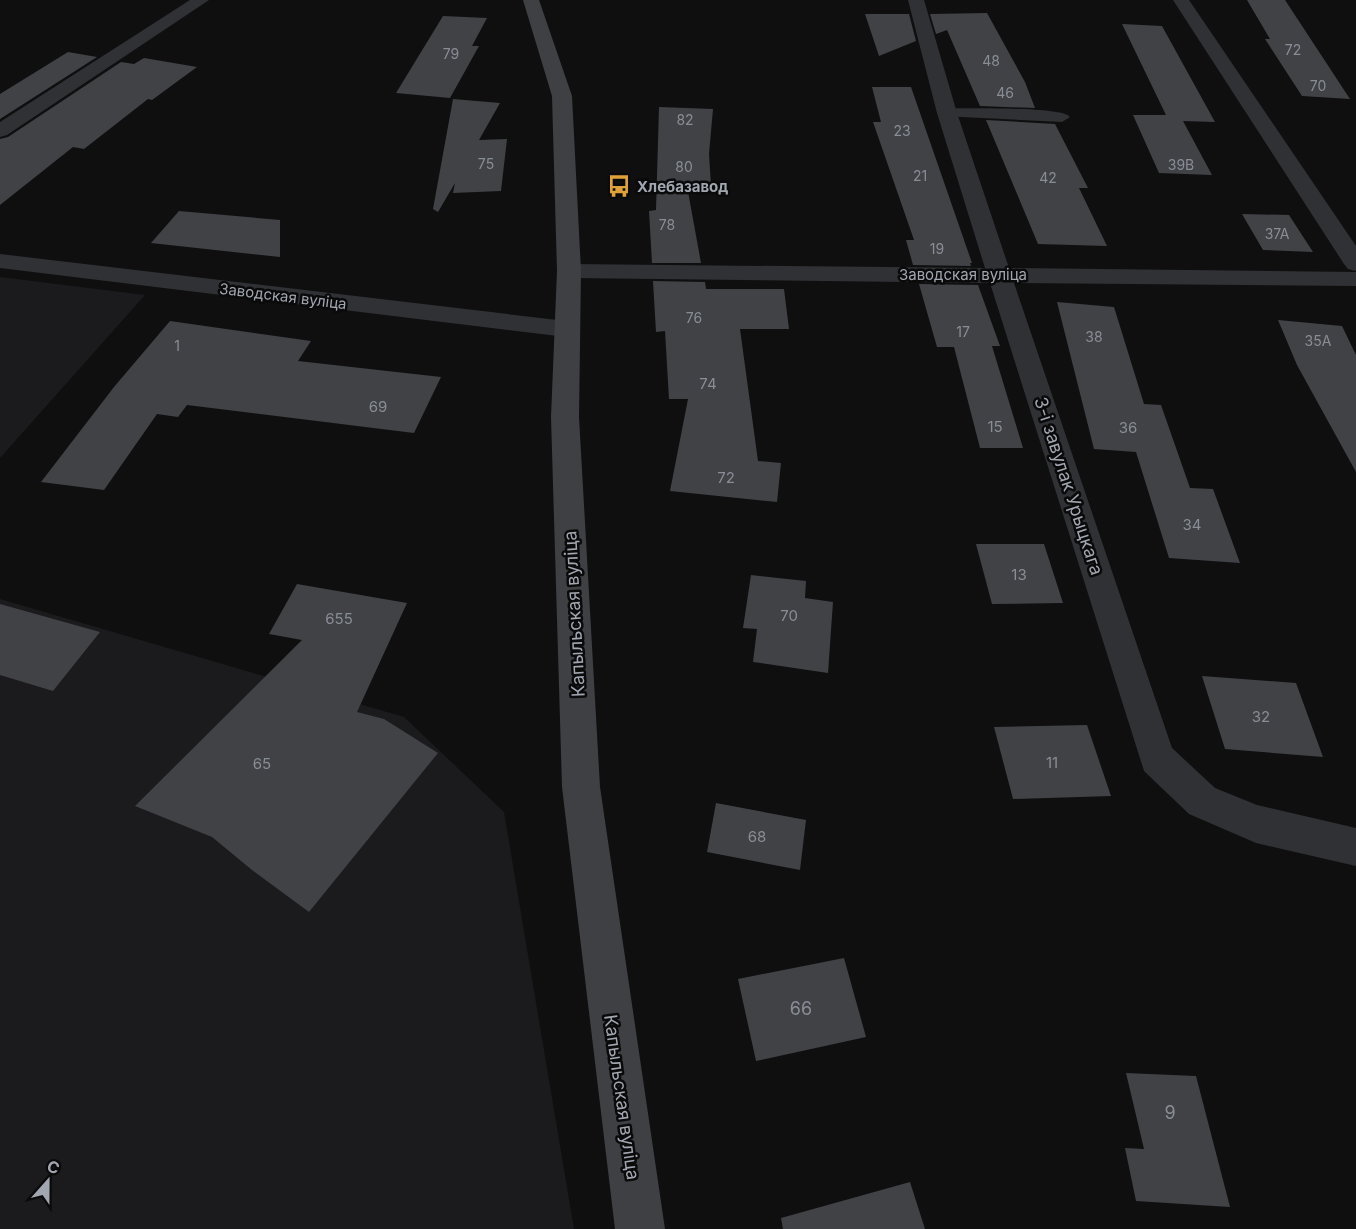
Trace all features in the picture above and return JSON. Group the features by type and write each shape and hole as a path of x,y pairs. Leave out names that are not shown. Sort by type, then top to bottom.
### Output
{"main road":[{"name":"Капыльская вуліца","path":"531,0 562,96 569,271 565,417 581,786 640,1229"}],"street":[{"path":"0,131 201,0"},
{"name":"3-і завулак Урыцкага","path":"916,0 947,113 1001,274 1156,759 1202,801 1256,825 1356,847"},
{"path":"1181,0 1356,264"},
{"name":"Заводская вуліца","path":"0,261 566,329"},
{"name":"Заводская вуліца","path":"569,271 1356,279"}],"lane":[{"path":"947,113 1062,117"}],"shaded area":[{"path":"0,277 145,295 0,458"},
{"path":"0,599 404,717 504,812 574,1229 0,1229"}],"building":[{"path":"1247,0 1285,0 1350,99 1302,96 1265,39 1270,39"},
{"path":"987,13 1025,82 1035,108 980,106 947,30 936,34 930,14"},
{"path":"865,14 909,14 916,41 879,56"},
{"path":"443,16 487,18 472,46 479,46 450,98 396,93"},
{"path":"1122,24 1162,26 1215,122 1183,121 1212,175 1159,173 1133,115 1166,115"},
{"path":"68,52 97,57 0,119 0,94"},
{"path":"144,58 197,67 152,100 148,99 84,149 73,147 0,205 0,139 8,137 121,62 134,64"},
{"path":"872,87 911,87 972,263 970,263 971,266 913,265 906,240 914,240 873,122 881,122"},
{"path":"453,99 500,103 479,140 507,139 501,191 453,193 455,183 438,212 433,209"},
{"path":"659,107 713,109 709,154 711,186 687,186 701,263 652,263 649,211 656,210"},
{"path":"986,120 1055,124 1088,188 1079,188 1107,246 1038,244"},
{"path":"179,211 280,220 280,257 151,243"},
{"path":"1242,214 1289,215 1313,252 1263,250"},
{"path":"653,281 705,282 706,289 784,289 789,329 740,329 758,461 781,463 777,502 670,491 688,399 669,399 665,331 656,332"},
{"path":"919,284 978,285 1000,346 992,346 1023,448 980,448 954,347 937,347"},
{"path":"1057,302 1114,307 1144,404 1161,405 1190,488 1213,489 1240,563 1169,558 1136,452 1094,449"},
{"path":"1278,320 1342,326 1356,355 1356,472 1297,365"},
{"path":"170,321 311,341 298,361 441,377 414,433 187,405 178,417 157,414 104,490 41,482 114,387"},
{"path":"976,544 1044,544 1063,603 992,604"},
{"path":"751,575 806,581 805,598 833,602 828,673 753,662 757,629 743,628"},
{"path":"297,584 407,603 357,712 384,719 438,753 309,912 212,837 135,806 302,640 269,634"},
{"path":"0,604 100,632 53,691 0,675"},
{"path":"1202,676 1296,683 1323,757 1225,749"},
{"path":"1087,725 1111,796 1013,799 994,727"},
{"path":"716,803 806,820 800,870 707,852"},
{"path":"844,958 866,1037 756,1061 738,979"},
{"path":"1126,1073 1196,1076 1230,1207 1136,1201 1125,1148 1144,1149"},
{"path":"910,1182 925,1229 783,1229 781,1218"}],"place":[{"name":"Хлебазавод","path":"619,186"}]}
